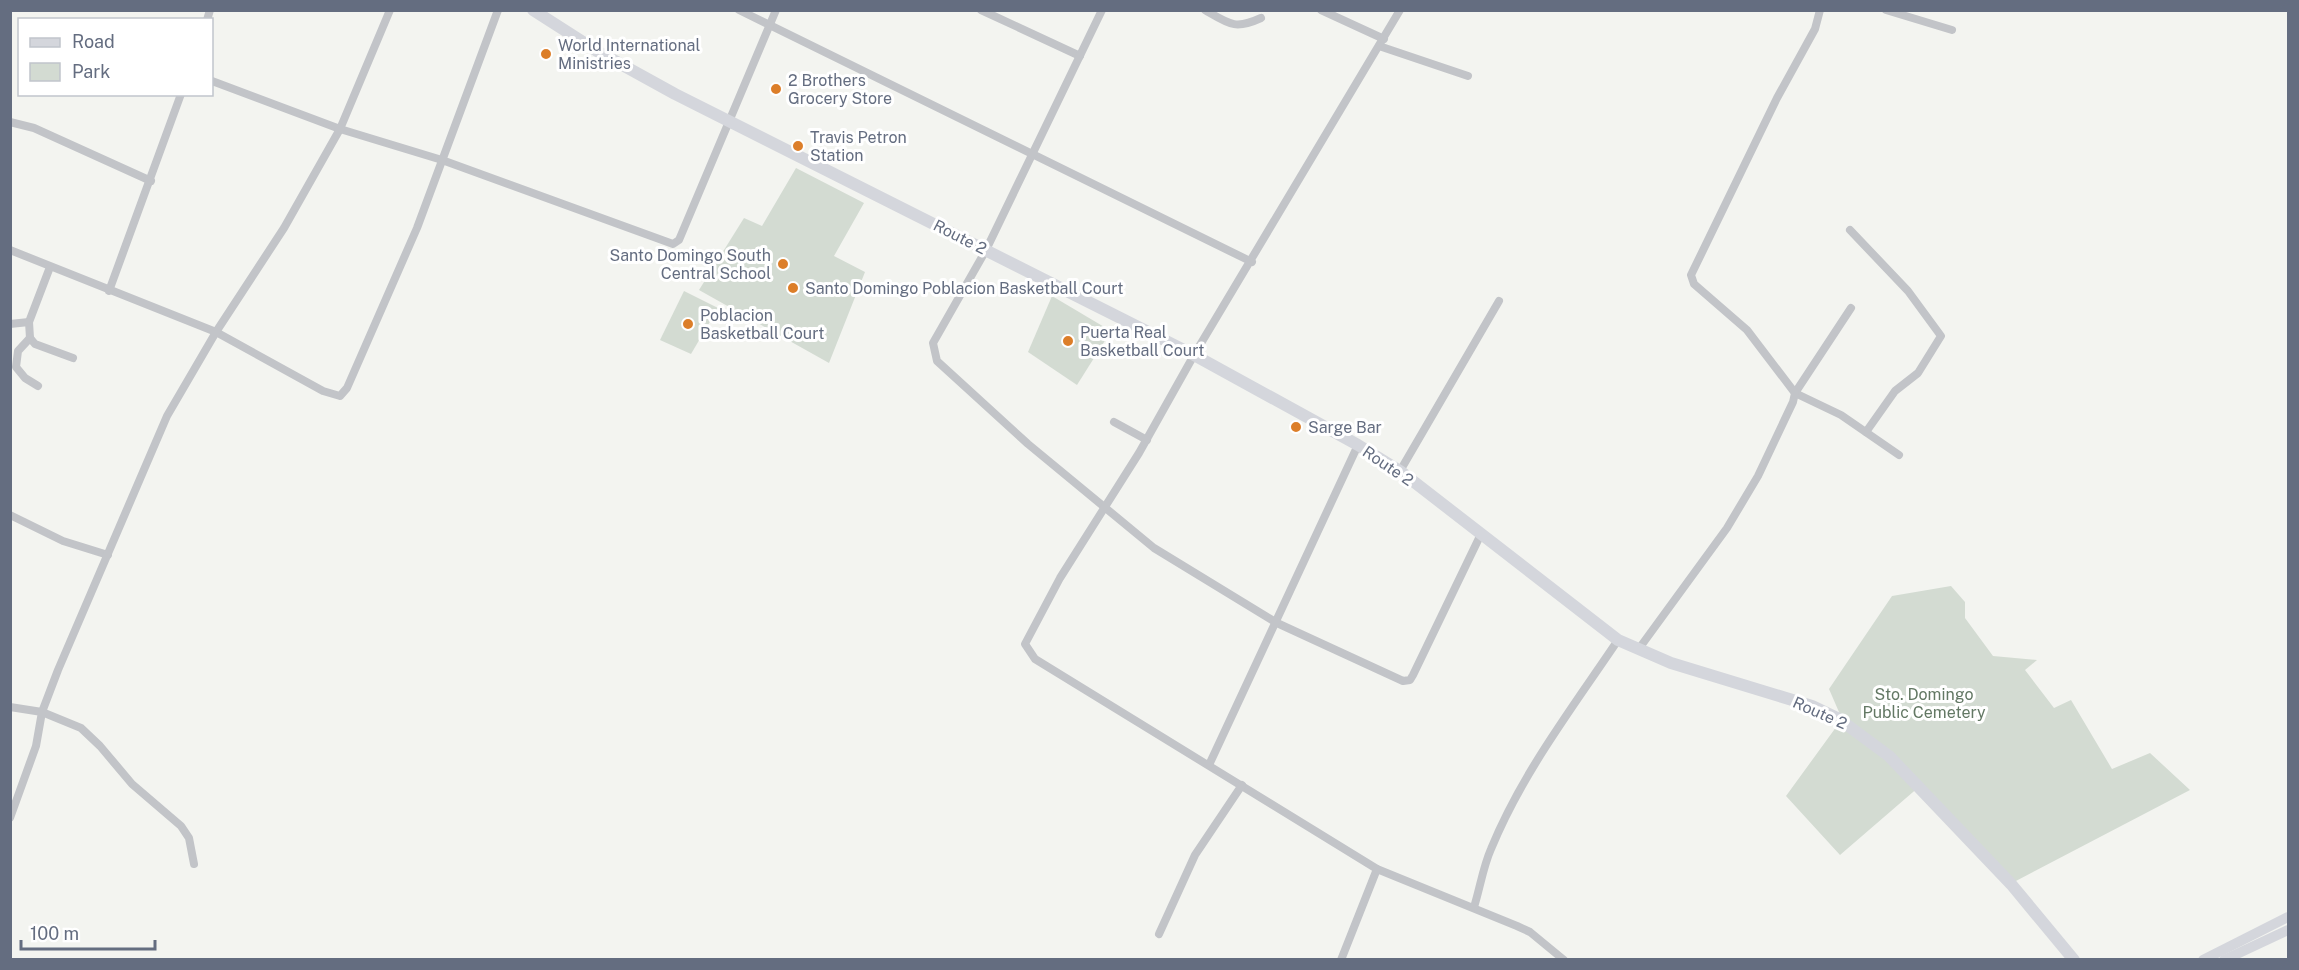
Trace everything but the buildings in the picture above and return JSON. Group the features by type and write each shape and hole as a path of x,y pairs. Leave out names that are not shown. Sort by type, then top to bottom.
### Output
{"highway":[{"name":"Route 2","path":"533,10 597,51 727,120 1194,355 1358,446 1400,471 1618,640 1671,663 1812,706 1839,719 1866,736 1889,756 2003,876 2074,960"}],"main road":[{"path":"2203,960 2289,917"},
{"path":"2224,960 2289,930"}],"street":[{"path":"10,818 36,746 42,712 167,416 216,332 284,228 340,129 390,10"},
{"path":"10,250 216,332 323,391 334,396 343,394 417,228 498,10"},
{"path":"739,10 769,27 1033,153 1252,262"},
{"path":"213,81 340,129 442,160 673,244 679,240 727,120 776,10"},
{"path":"981,10 1080,57"},
{"path":"1102,10 986,250 933,343 934,357 998,418 1104,510 1154,549 1277,623 1403,681 1410,680 1481,534"},
{"path":"1205,10 1236,26 1244,26 1261,18"},
{"path":"1321,10 1382,42 1468,76"},
{"path":"1400,10 1252,262 1194,355 1148,440 1025,639 1027,651 1045,665 1377,869 1530,932 1564,960"},
{"path":"1820,10 1815,29 1777,98 1691,275 1694,285 1747,330 1795,393 1817,402 1899,455"},
{"path":"1886,10 1952,30"},
{"path":"109,291 180,96"},
{"path":"10,122 34,128 151,181"},
{"path":"1850,230 1908,291 1941,336 1918,373 1895,391 1866,432"},
{"path":"38,386 25,378 16,367 18,351 30,338 29,322 50,267"},
{"path":"1400,471 1500,301"},
{"path":"1638,650 1727,528 1758,476 1795,393 1851,308"},
{"path":"10,324 29,322"},
{"path":"30,338 41,347 73,358"},
{"path":"1114,422 1148,440"},
{"path":"1209,765 1358,446"},
{"path":"10,515 63,541 108,555"},
{"path":"1474,907 1490,852 1507,813 1531,771 1618,640"},
{"path":"10,707 42,712 81,728 132,784 181,826 189,838 194,864"},
{"path":"1159,934 1196,855 1242,785"},
{"path":"1341,960 1377,869"}],"green space":[{"name":"Santo Domingo South Central School","path":"796,168 864,203 834,256 865,272 829,363 699,290 744,218 762,226"},
{"name":"Poblacion Basketball Court","path":"684,291 718,308 691,354 660,340"},
{"name":"Puerta Real Basketball Court","path":"1052,296 1111,331 1077,385 1028,352"},
{"name":"Sto. Domingo Public Cemetery","path":"1951,586 1965,602 1965,618 1993,656 2037,660 2025,670 2054,708 2071,700 2112,769 2150,753 2190,790 2014,882 1920,786 1840,855 1786,796 1842,719 1829,689 1892,596"}],"place":[{"name":"World International Ministries","path":"546,54"},
{"name":"2 Brothers Grocery Store","path":"776,89"},
{"name":"Travis Petron Station","path":"798,146"},
{"name":"Santo Domingo South Central School","path":"783,264"},
{"name":"Santo Domingo Poblacion Basketball Court","path":"793,288"},
{"name":"Poblacion Basketball Court","path":"688,324"},
{"name":"Puerta Real Basketball Court","path":"1068,341"},
{"name":"Sarge Bar","path":"1296,427"}]}
